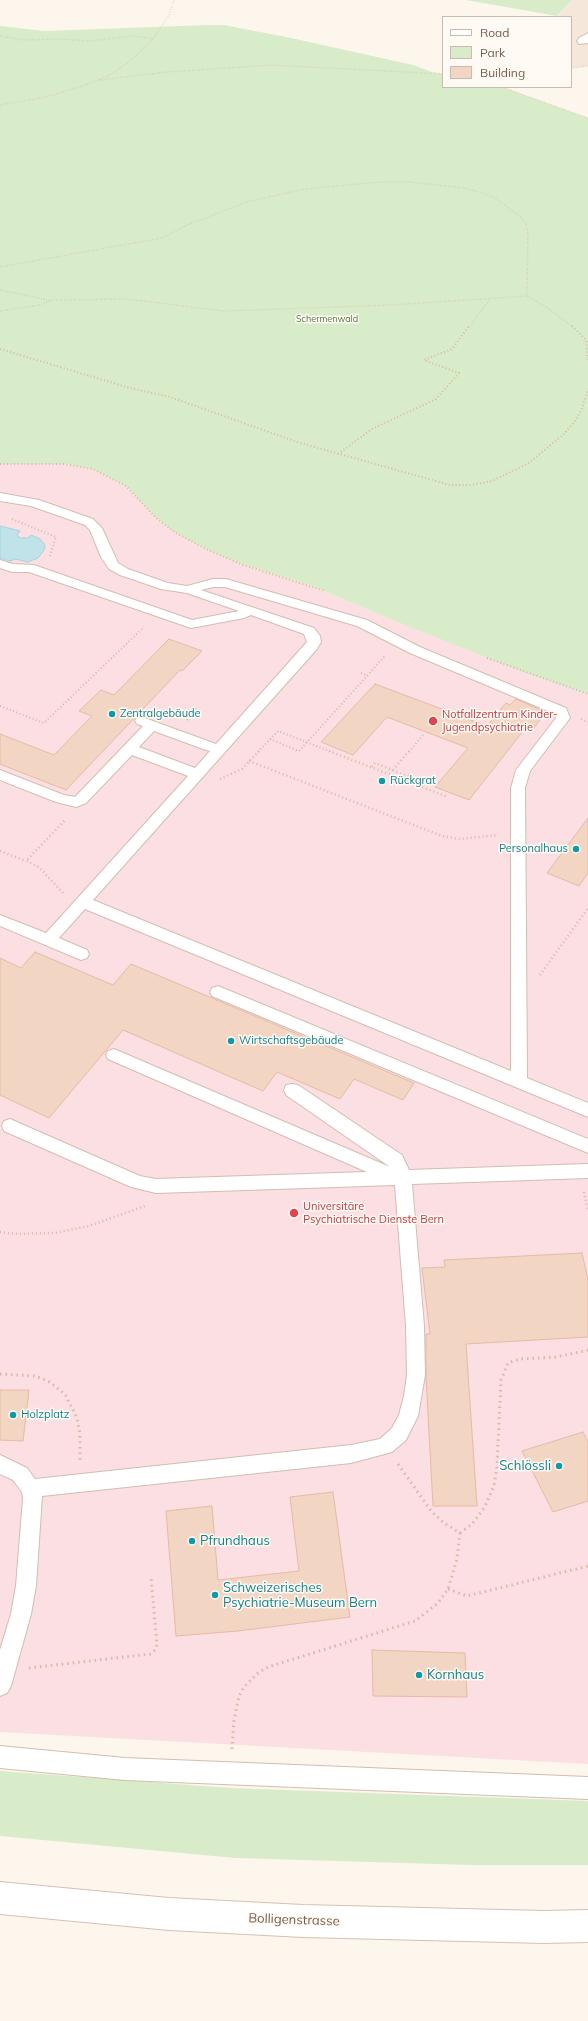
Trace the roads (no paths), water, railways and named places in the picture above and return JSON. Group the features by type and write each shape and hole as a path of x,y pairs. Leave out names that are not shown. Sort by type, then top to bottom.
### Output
{"main road":[{"name":"Bolligenstrasse","path":"0,1898 169,1914 303,1921 544,1927 588,1926"}],"lane":[{"path":"0,497 13,498 35,503 89,522 96,528 107,557 113,566 166,586 189,590 303,628 313,636 314,642 48,940"},
{"path":"0,564 12,568 30,568 191,624 244,614 248,610"},
{"path":"189,590 213,583 226,583 362,623 415,650 552,706 563,713 563,718 521,774 517,833 519,1081"},
{"path":"0,775 69,802 81,800 130,749 147,723 212,747"},
{"path":"130,749 197,774"},
{"path":"83,902 588,1110"},
{"path":"0,920 81,954"},
{"path":"218,992 588,1146"},
{"path":"114,1055 400,1178"},
{"path":"31,1488 351,1454 385,1446 399,1434 408,1416 416,1375 415,1318 400,1178 396,1160 292,1090"},
{"path":"10,1126 137,1182 156,1186 588,1171"},
{"path":"0,1464 20,1474 31,1488 33,1504 26,1586 21,1614 2,1678"},
{"path":"0,1757 125,1768 230,1774 588,1788"}],"water":[{"path":"0,526 20,531 17,535 20,538 28,538 31,535 40,539 45,545 44,550 38,558 28,562 15,559 10,561 0,558"}],"place":[{"name":"Zentralgebäude","path":"112,714"},
{"name":"Notfallzentrum Kinder- Jugendpsychiatrie","path":"433,721"},
{"name":"Rückgrat","path":"382,781"},
{"name":"Personalhaus","path":"576,849"},
{"name":"Wirtschaftsgebäude","path":"231,1041"},
{"name":"Universitäre Psychiatrische Dienste Bern","path":"294,1213"},
{"name":"Holzplatz","path":"13,1415"},
{"name":"Schlössli","path":"559,1466"},
{"name":"Pfrundhaus","path":"192,1541"},
{"name":"Schweizerisches Psychiatrie-Museum Bern","path":"215,1595"},
{"name":"Kornhaus","path":"419,1675"}],"park label":[{"name":"Schermenwald","path":"327,319"}]}
